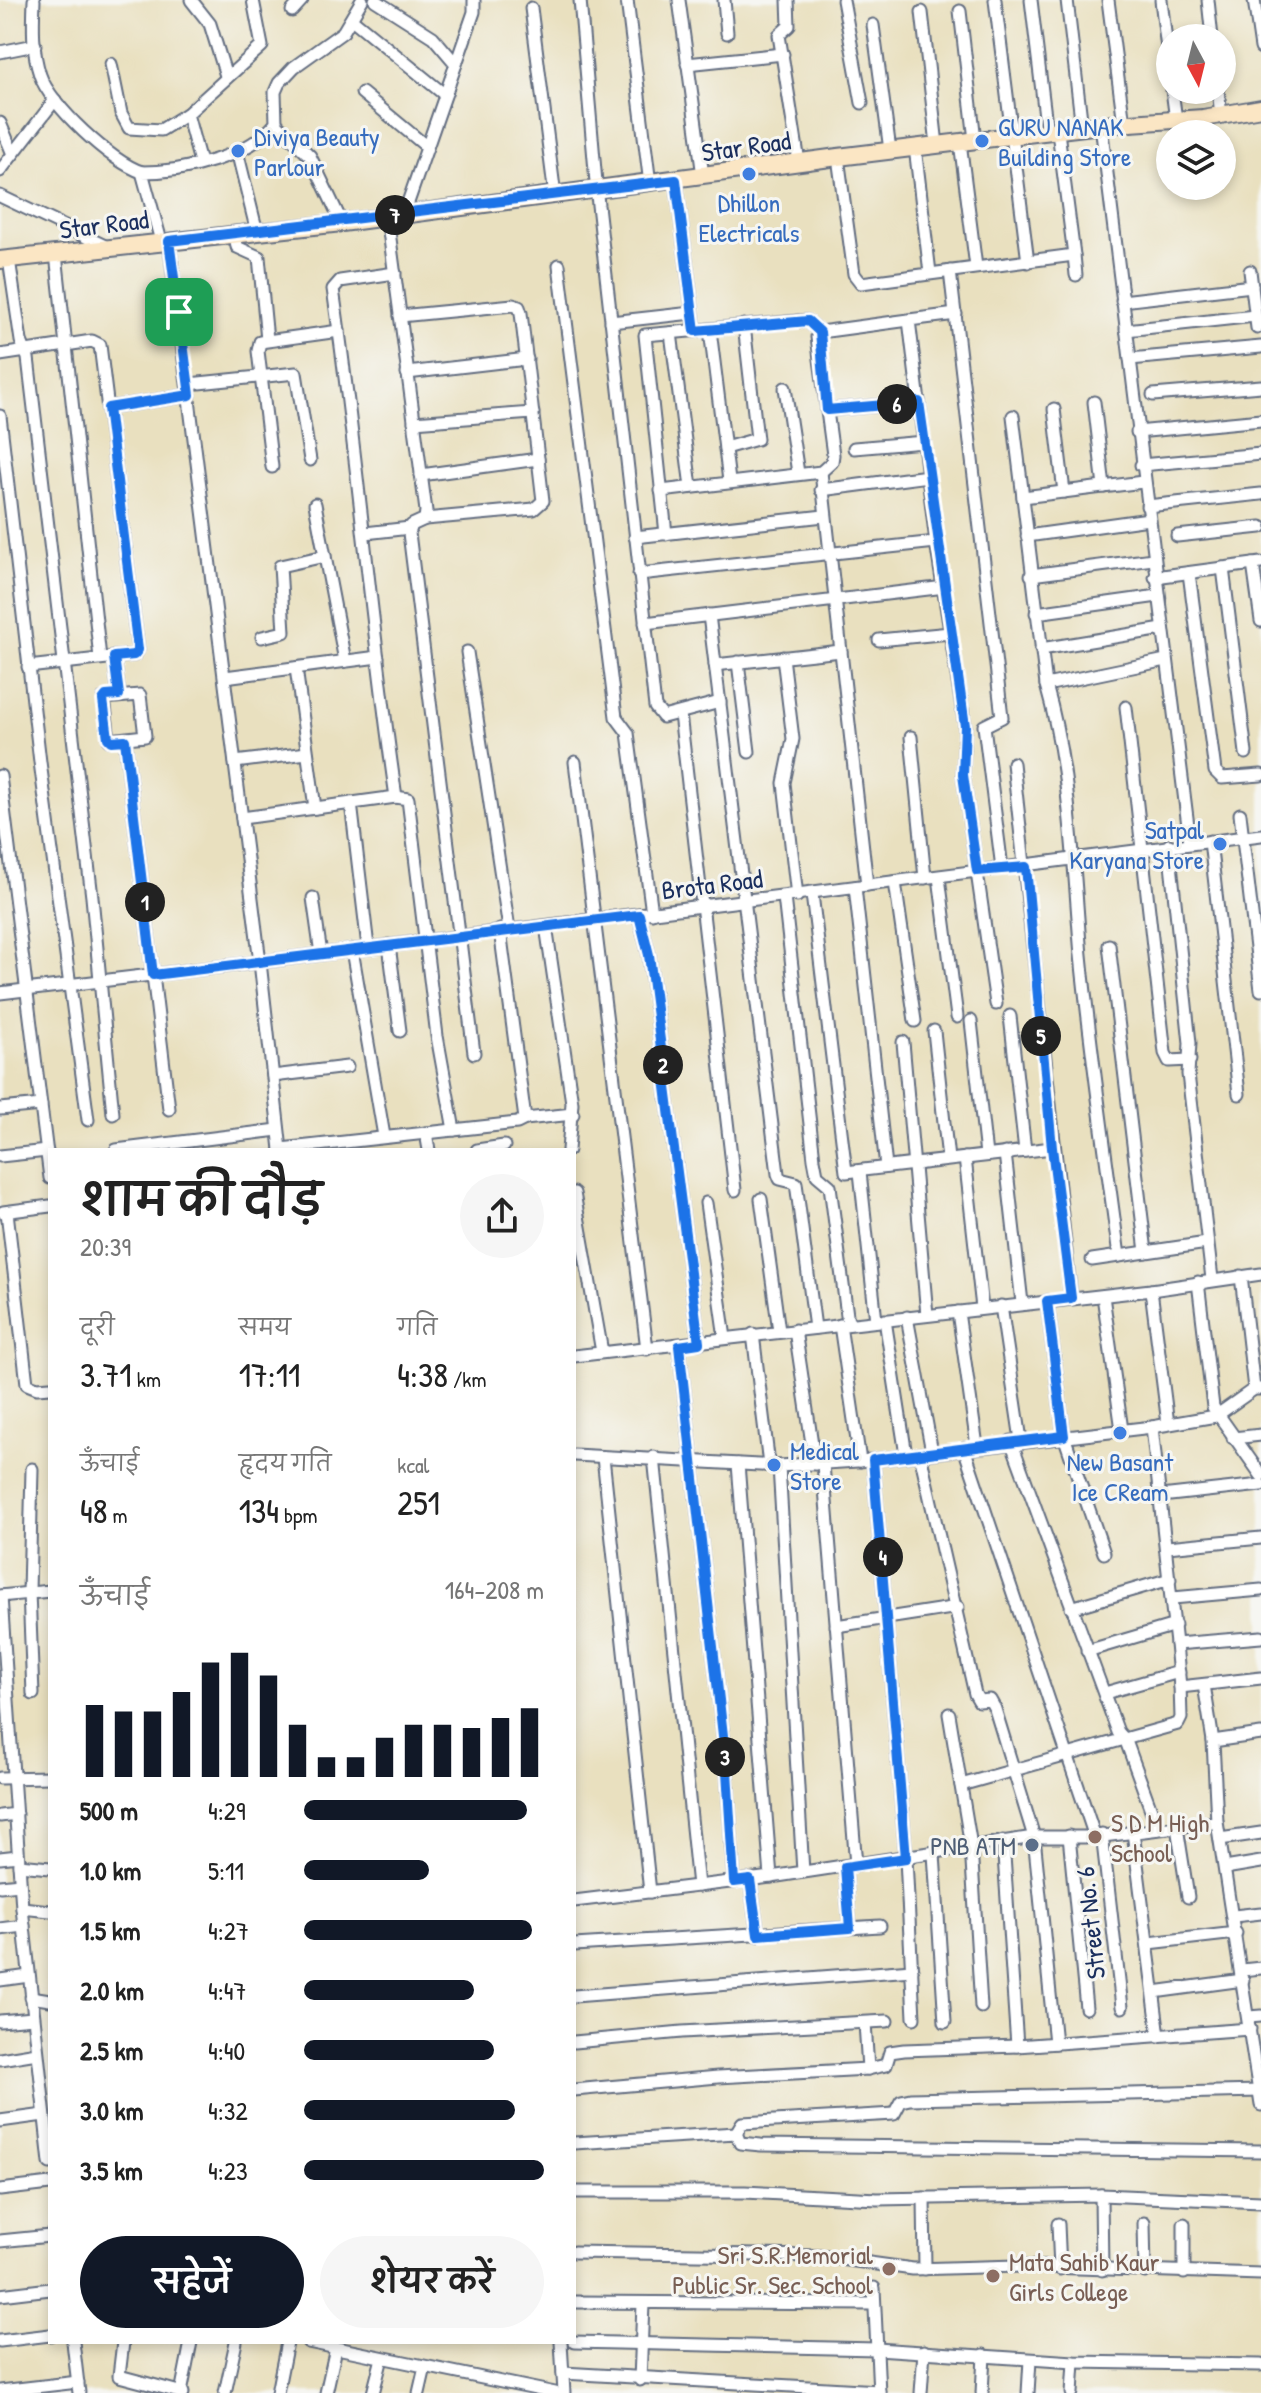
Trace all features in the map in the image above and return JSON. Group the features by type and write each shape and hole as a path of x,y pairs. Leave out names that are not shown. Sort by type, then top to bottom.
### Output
{"street":[{"path":"34,0 35,45 40,75 55,100 116,159 142,172 200,162 237,151 269,131 276,123 275,92 279,83 294,67 333,41 353,20 362,0"},
{"path":"191,0 210,24 226,76"},
{"path":"111,64 121,113 129,128 161,130 187,114 262,46 253,0"},
{"path":"292,11 302,0"},
{"path":"375,0 433,37 456,64"},
{"path":"425,519 395,273 395,215 427,147 474,12 474,0"},
{"path":"580,0 611,322 657,712 663,717 720,702"},
{"path":"627,0 650,184"},
{"path":"679,0 703,176"},
{"path":"724,0 727,33"},
{"path":"788,0 791,20 779,35 799,162"},
{"path":"843,0 862,103"},
{"path":"995,0 1028,262"},
{"path":"1031,0 1076,275"},
{"path":"1067,0 1082,128"},
{"path":"1108,0 1124,124"},
{"path":"1161,0 1164,24"},
{"path":"1208,0 1211,24"},
{"path":"1254,0 1261,48"},
{"path":"531,8 555,196"},
{"path":"960,11 976,267"},
{"path":"922,12 937,145"},
{"path":"353,20 445,95"},
{"path":"873,25 890,150"},
{"path":"0,52 35,45"},
{"path":"687,64 783,54"},
{"path":"362,93 427,147"},
{"path":"0,171 55,100"},
{"path":"1174,104 1176,120"},
{"path":"1220,104 1221,115"},
{"name":"Star Road","path":"1176,120 1261,108"},
{"path":"187,114 200,162"},
{"name":"Star Road","path":"4,260 105,246 342,223 890,150 1101,125 1156,122"},
{"path":"0,123 13,154"},
{"path":"276,123 310,156 342,223"},
{"path":"1101,125 1190,842"},
{"path":"915,147 930,273"},
{"path":"237,151 257,232"},
{"path":"838,157 856,281 861,283 1074,255"},
{"path":"142,172 165,241 190,389 281,1148"},
{"path":"676,180 695,331"},
{"path":"0,196 105,246"},
{"path":"235,234 237,247 259,257 267,340"},
{"path":"56,254 100,658"},
{"path":"4,260 24,351 39,447 101,982 113,1114"},
{"path":"559,265 616,717 628,733 649,955 699,1343"},
{"path":"950,271 1002,717 984,726 1002,868"},
{"path":"1126,330 1256,322 1250,271"},
{"path":"395,273 336,283 339,331 396,797"},
{"path":"1122,301 1252,286"},
{"path":"365,533 410,528 425,519 506,513 541,506 543,501 519,307 400,316"},
{"path":"611,322 692,313"},
{"path":"820,332 956,314"},
{"path":"909,320 936,542 965,726 963,775 996,1004"},
{"path":"661,491 821,472 832,462 820,332 808,321 744,325 643,338 666,534"},
{"path":"725,448 757,439 744,325"},
{"path":"710,330 729,481"},
{"path":"272,467 259,346 267,340 339,331"},
{"path":"671,333 691,487"},
{"path":"0,355 99,342 138,650 134,655 28,667"},
{"path":"1130,359 1261,347"},
{"path":"407,373 527,359"},
{"path":"108,408 261,375 292,372 298,375 310,460"},
{"path":"1153,395 1261,386"},
{"path":"785,388 798,473"},
{"path":"827,410 919,402"},
{"path":"1094,402 1104,487"},
{"path":"1054,409 1064,492"},
{"path":"414,422 533,413"},
{"path":"0,416 28,667 88,1120"},
{"path":"1013,416 1036,613 1046,685 1056,725 1074,861 1084,974 1119,1256"},
{"path":"1137,432 1261,420"},
{"path":"854,448 924,442"},
{"path":"1141,465 1261,454"},
{"path":"421,475 538,459"},
{"path":"821,472 841,651 886,1167"},
{"path":"821,490 928,476"},
{"path":"1023,497 1143,482"},
{"path":"1027,536 1261,494"},
{"path":"315,504 345,661"},
{"path":"635,537 824,516"},
{"path":"1177,536 1261,527"},
{"path":"410,528 474,1053"},
{"path":"639,574 829,556 936,542"},
{"path":"262,637 284,632 277,576 280,566 325,556"},
{"path":"1031,575 1153,559"},
{"path":"1155,577 1257,564 1261,621"},
{"path":"1223,568 1246,753"},
{"path":"1189,573 1215,771 1222,778 1261,775"},
{"path":"645,623 945,587"},
{"path":"1036,613 1158,596"},
{"path":"709,615 778,1174 780,1179 796,1183 815,1328"},
{"path":"1041,649 1163,629"},
{"path":"879,640 950,633"},
{"path":"715,665 841,651"},
{"path":"467,652 504,929 525,1119"},
{"path":"114,657 119,695"},
{"path":"225,677 378,657"},
{"path":"783,657 793,739 784,783 790,896 814,1159 817,1175 830,1186 860,1461"},
{"path":"1046,685 1166,660"},
{"path":"738,662 749,752"},
{"path":"296,668 315,808"},
{"path":"140,695 146,735 125,740 111,741 108,738 103,700 106,696 140,695"},
{"path":"1126,707 1165,1053 1169,1061 1190,1060"},
{"path":"680,714 735,1190"},
{"path":"911,737 925,878"},
{"path":"125,740 169,1109"},
{"path":"235,762 307,753"},
{"path":"575,762 647,1349"},
{"path":"1013,763 1026,867 1052,1148 1071,1298"},
{"path":"0,776 4,830 13,876 48,1156 0,1156"},
{"path":"242,818 396,797 408,799 424,940 454,1130"},
{"path":"351,803 368,947"},
{"path":"1240,814 1261,990"},
{"name":"Brota Road","path":"0,993 504,929 744,903 1074,861 1143,848 1261,835"},
{"path":"1210,841 1239,1094"},
{"path":"1169,845 1190,1060 1188,1074 1212,1279"},
{"path":"0,877 13,876"},
{"path":"939,877 957,1017"},
{"path":"895,882 915,1021"},
{"path":"812,894 846,1170 860,1172 1052,1148"},
{"path":"313,898 321,954"},
{"path":"546,926 573,1114 568,1148"},
{"path":"389,945 400,1031"},
{"path":"1109,945 1146,1252"},
{"path":"352,950 384,1136"},
{"path":"1010,1016 1025,1151"},
{"path":"971,1021 986,1155"},
{"path":"934,1031 948,1159"},
{"path":"903,1042 927,1315"},
{"path":"273,1076 347,1067"},
{"path":"0,1109 41,1105"},
{"path":"296,1148 573,1114"},
{"path":"132,1148 278,1130"},
{"path":"426,1133 429,1148"},
{"path":"490,1148 504,1146"},
{"path":"1005,1153 1022,1303"},
{"path":"965,1158 982,1308"},
{"path":"860,1172 880,1321 906,1455"},
{"path":"761,1199 779,1331"},
{"path":"706,1203 725,1338"},
{"path":"576,1204 602,1352"},
{"path":"48,1206 3,1212 27,1384 37,1388 48,1387"},
{"path":"1092,1260 1207,1243"},
{"path":"576,1356 1103,1296 1261,1274"},
{"path":"576,1455 654,1457 738,1464 819,1464 1152,1427 1216,1416 1258,1389 1241,1276"},
{"path":"1198,1282 1216,1416 1261,1475"},
{"path":"1151,1290 1168,1424"},
{"path":"1103,1296 1122,1430"},
{"path":"1047,1301 1064,1436 1104,1553"},
{"path":"1001,1306 1016,1441 1071,1608 1118,1732 1126,1741 1158,1829"},
{"path":"958,1312 977,1446"},
{"path":"907,1317 926,1453 975,1694 979,1701 992,1702 1034,1837 1055,2043"},
{"path":"795,1330 819,1464 836,1626 851,1866 850,1928"},
{"path":"753,1334 774,1465 803,1872"},
{"path":"679,1346 727,1771 734,1882"},
{"path":"961,1785 1178,1724 1180,1678 1173,1598 1152,1427"},
{"path":"1233,1438 1261,1435"},
{"name":"Street No. 6","path":"964,1448 1007,1583 1099,1836 1122,2007"},
{"path":"603,1457 650,1892"},
{"path":"654,1457 698,1886"},
{"path":"873,1460 889,1618 914,2018"},
{"path":"738,1464 771,1877"},
{"path":"32,1469 29,1592 33,1694"},
{"path":"1161,1496 1261,1485"},
{"path":"1167,1547 1261,1538"},
{"path":"1071,1608 1170,1579"},
{"path":"1173,1598 1261,1590"},
{"path":"48,1591 0,1596 5,1734 13,1777 22,1908 33,2018 41,2060 48,2147"},
{"path":"836,1626 958,1607"},
{"path":"1087,1651 1175,1625"},
{"path":"1176,1644 1261,1637"},
{"path":"1105,1693 1180,1678 1204,1685 1261,1678"},
{"path":"1204,1685 1213,1741 1217,1822 1253,2021 1261,2105"},
{"path":"949,1714 971,1846 981,2007"},
{"path":"1213,1741 1261,1734"},
{"path":"0,1778 48,1777"},
{"path":"0,1816 16,1814"},
{"path":"576,1901 851,1866 1034,1837 1099,1836 1217,1822"},
{"path":"1177,1827 1188,1897"},
{"path":"1133,1832 1159,2036"},
{"path":"1220,1839 1261,1833"},
{"path":"1069,1836 1086,2008"},
{"path":"1003,1841 1017,2046"},
{"path":"934,1854 945,2022"},
{"path":"0,1858 48,1868"},
{"path":"1225,1868 1261,1862"},
{"path":"750,1880 758,1935"},
{"path":"0,1886 20,1884"},
{"path":"22,1908 48,1911"},
{"path":"1234,1916 1261,1913"},
{"path":"0,1929 24,1926"},
{"path":"576,1945 880,1926"},
{"path":"1149,1943 1236,1933"},
{"path":"1154,1992 1243,1975 1261,1968"},
{"path":"576,1996 912,1970"},
{"path":"0,1980 29,1976"},
{"path":"31,1997 48,2000"},
{"path":"0,2021 33,2018"},
{"path":"576,2042 682,2032 887,2021"},
{"path":"576,2090 718,2077 868,2069 886,2065 888,2055 896,2051 1159,2036 1253,2021"},
{"path":"865,2023 868,2069"},
{"path":"0,2059 41,2060"},
{"path":"736,2133 742,2123 891,2114 898,2111 901,2101 910,2099 1260,2091"},
{"path":"0,2121 44,2115"},
{"path":"576,2143 736,2133"},
{"path":"736,2133 740,2143 761,2145 1261,2151"},
{"path":"0,2190 48,2184"},
{"path":"576,2192 924,2198 1101,2195 1261,2202"},
{"path":"1101,2195 1102,2270"},
{"path":"924,2198 925,2269"},
{"path":"1144,2223 1145,2272"},
{"path":"1058,2224 1060,2269"},
{"path":"1184,2224 1184,2273"},
{"path":"0,2241 48,2236"},
{"path":"576,2252 819,2256 925,2269 1004,2265 1261,2274"},
{"path":"563,2373 879,2392 874,2288"},
{"path":"0,2295 48,2289"},
{"path":"576,2302 874,2304"},
{"path":"640,2380 643,2304"},
{"path":"0,2341 48,2335"},
{"path":"576,2342 877,2349 1074,2362 1261,2365"},
{"path":"0,2391 79,2388 73,2344"},
{"path":"123,2344 119,2376 152,2390 182,2393 191,2344"},
{"path":"225,2393 236,2344"},
{"path":"277,2393 287,2344"},
{"path":"317,2344 555,2393"},
{"path":"561,2344 564,2393"},
{"path":"326,2393 336,2348"},
{"path":"921,2393 924,2351"},
{"path":"982,2393 984,2355"},
{"path":"373,2393 382,2358"},
{"path":"1028,2393 1030,2360"},
{"path":"1072,2393 1074,2362"},
{"path":"419,2393 425,2367"}],"place":[{"name":"GURU NANAK Building Store","path":"982,141"},
{"name":"Diviya Beauty Parlour","path":"238,151"},
{"name":"Dhillon Electricals","path":"749,174"},
{"name":"Satpal Karyana Store","path":"1220,844"},
{"name":"New Basant Ice CReam","path":"1120,1433"},
{"name":"Medical Store","path":"774,1465"},
{"name":"S D M High School","path":"1095,1837"},
{"name":"PNB ATM","path":"1032,1845"},
{"name":"Sri S.R.Memorial Public Sr. Sec. School","path":"889,2269"},
{"name":"Mata Sahib Kaur Girls College","path":"993,2276"}],"route":[{"path":"676,180 695,331 808,321 820,332 817,337 827,410 919,402 936,542 965,726 963,775 977,871 1026,867 1052,1148 1071,1298 1047,1301 1064,1436 873,1460 889,1618 906,1858 845,1867 850,1928 758,1935 750,1880 734,1882 727,1771 679,1346 699,1343 649,955 639,915 153,975 125,740 109,740 103,700 106,696 119,695 114,657 134,655 138,650 108,408 190,395 179,312 169,241 342,223 676,180"}]}
